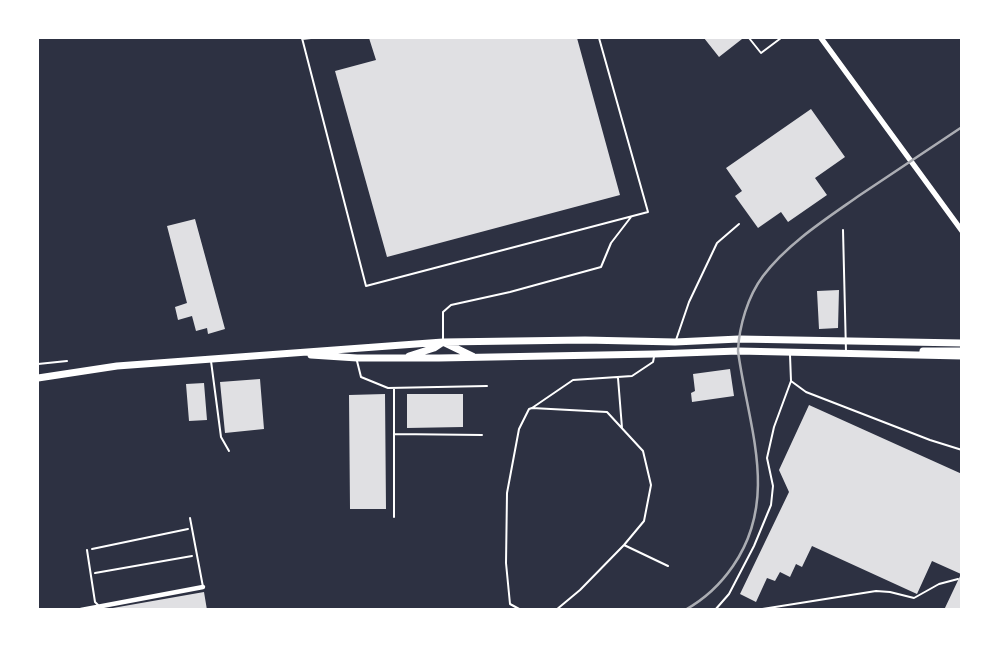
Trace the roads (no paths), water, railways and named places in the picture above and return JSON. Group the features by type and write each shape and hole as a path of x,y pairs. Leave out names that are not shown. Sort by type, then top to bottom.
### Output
{"main road":[{"path":"38,378 117,366 443,342 585,340 675,342 739,339 962,343"},
{"path":"443,342 477,357"},
{"path":"402,358 434,348 443,342"},
{"path":"288,354 357,358 402,358 738,351 962,356"},
{"path":"846,354 962,351"}],"street":[{"path":"821,38 962,231"},
{"path":"81,610 99,608 203,586"}],"lane":[{"path":"311,38 302,38 366,286 648,212 599,38"},
{"path":"749,38 761,53 781,38"},
{"path":"443,342 443,312 451,305 510,292 601,267 611,243 631,217"},
{"path":"675,342 689,302 717,243 739,224"},
{"path":"843,230 846,354"},
{"path":"715,610 734,586 772,505 773,486 768,458 774,427 791,380 790,353"},
{"path":"521,610 510,604 506,563 507,493 519,429 529,409 572,380 632,376 653,362 654,354"},
{"path":"357,358 361,377 388,388 487,386"},
{"path":"210,359 221,437 229,450"},
{"path":"618,377 622,428"},
{"path":"791,380 806,392 930,440 962,450"},
{"path":"394,388 394,517"},
{"path":"532,408 607,412 643,451 651,485 644,520 624,545 580,590 556,610"},
{"path":"394,434 482,435"},
{"path":"190,518 203,586"},
{"path":"624,545 668,566"},
{"path":"87,550 90,574 99,608"},
{"path":"756,610 876,591 890,592 914,598 939,584 958,579"}],"railway":[{"path":"685,610 706,596 728,573 747,540 755,514 758,488 757,461 738,351 745,312 758,284 773,264 808,232 962,127"}]}
